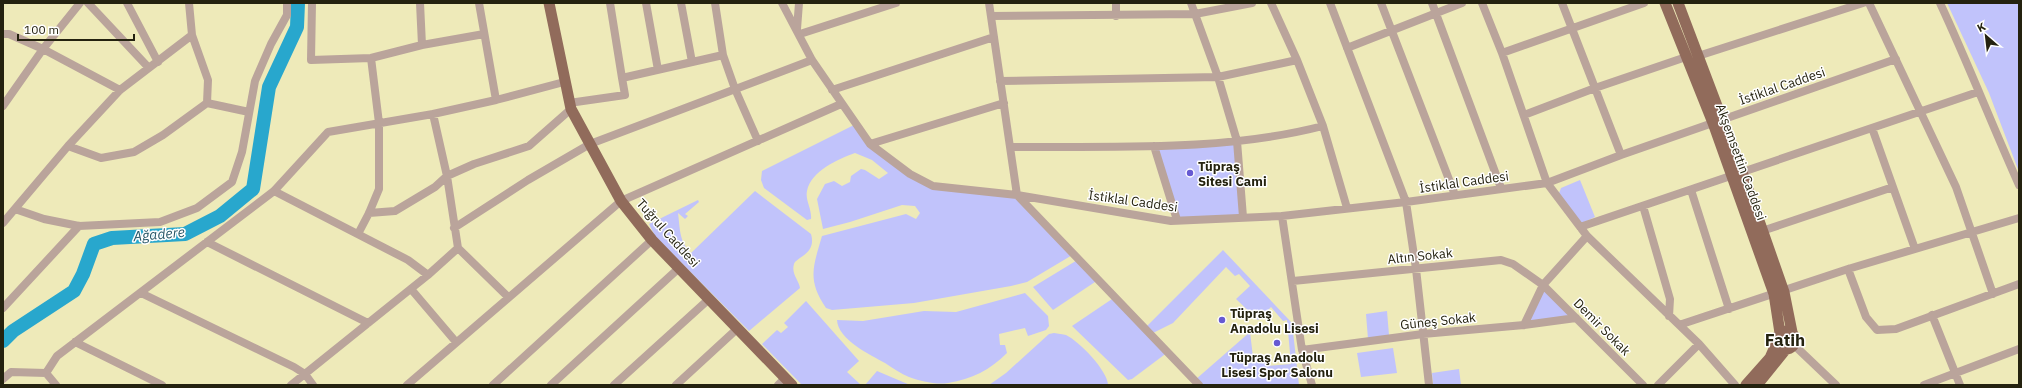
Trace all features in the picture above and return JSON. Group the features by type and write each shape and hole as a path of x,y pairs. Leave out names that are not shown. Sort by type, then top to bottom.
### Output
{"main road":[{"name":"Tuğrul Caddesi","path":"549,3 570,106 621,201 652,240 738,328 785,383"},
{"name":"Akşemsettin Caddesi","path":"1665,3 1686,57 1717,121"},
{"name":"Akşemsettin Caddesi","path":"1678,3 1698,56 1717,121 1792,332"},
{"name":"Akşemsettin Caddesi","path":"1737,174 1762,231 1779,293 1778,338"},
{"path":"1746,385 1770,358 1778,338 1786,330 1792,332 1795,337 1790,347 1757,385"},
{"path":"1778,338 1780,347 1790,347"}],"street":[{"path":"3,106 43,49 80,3"},
{"path":"88,3 148,68"},
{"path":"127,3 158,62"},
{"path":"189,3 192,35 208,80 207,103"},
{"path":"15,209 44,219 79,226 160,222 196,208 232,182 242,152 255,81 270,44 287,15 287,3"},
{"path":"312,3 311,60 371,58 422,45 484,34"},
{"path":"420,3 422,45"},
{"path":"479,3 496,100"},
{"path":"370,213 395,211 435,187 447,176 474,164 529,146 570,106 625,95 610,3"},
{"path":"646,3 658,70"},
{"path":"681,3 692,62"},
{"path":"715,3 723,55 735,89 758,141"},
{"name":"İstiklal Caddesi","path":"782,3 812,60 870,144 910,174 933,186 1017,195 1177,220 1282,216 1406,202 1547,183 1621,155 1896,59"},
{"path":"799,3 798,31 896,3"},
{"path":"989,3 1017,195 1200,385"},
{"path":"1116,3 1116,16"},
{"path":"1191,3 1218,77 1237,141 1243,217"},
{"path":"991,16 1116,16 1195,14 1252,3"},
{"path":"1271,3 1297,60 1323,126 1347,208"},
{"path":"1330,3 1406,202 1416,269 1429,385"},
{"path":"1381,3 1455,195"},
{"path":"1432,3 1501,188"},
{"path":"1347,48 1462,3"},
{"path":"1482,3 1502,53 1547,183 1587,236 1699,344 1734,385"},
{"path":"1562,3 1621,155"},
{"path":"1502,53 1571,27 1644,3"},
{"path":"1698,56 1863,3"},
{"path":"1869,3 1956,187 1994,294"},
{"path":"1940,3 1959,43 1978,92 2019,185"},
{"path":"3,34 9,34 43,49 120,90"},
{"path":"3,223 6,214 15,209 68,146 120,90 192,35"},
{"path":"832,90 994,37"},
{"path":"622,78 723,55"},
{"path":"1524,115 1595,88 1686,57"},
{"path":"358,234 370,213 379,189 379,123 371,58"},
{"path":"454,228 528,180 590,144 812,60"},
{"path":"1000,81 1218,77 1297,60"},
{"path":"46,373 57,356 274,191 328,132 433,114 496,100 564,82"},
{"path":"1580,227 1978,92"},
{"path":"68,146 101,158 134,152 163,135 207,103 250,112"},
{"path":"870,144 1004,103"},
{"path":"406,385 621,201 842,104"},
{"path":"433,114 447,176 458,248 508,297"},
{"path":"1011,147 1154,146 1237,141 1290,135 1323,126"},
{"path":"1872,128 1915,249"},
{"path":"1154,146 1177,220"},
{"path":"1762,231 1893,188"},
{"path":"1691,190 1729,309"},
{"path":"274,191 408,260 428,275"},
{"path":"1643,206 1670,299 1669,316"},
{"path":"1282,216 1293,281 1302,350 1312,385"},
{"path":"1679,325 1848,270 2019,218"},
{"path":"3,308 79,226"},
{"path":"1524,325 1543,285 1587,236"},
{"path":"493,385 652,240"},
{"path":"207,242 368,323"},
{"path":"291,385 411,289 458,248"},
{"name":"Altın Sokak","path":"1293,281 1501,260 1513,264 1543,285"},
{"path":"551,385 679,268"},
{"path":"1848,270 1866,317 1877,330 1896,329 2019,284"},
{"name":"Demir Sokak","path":"1543,285 1643,385"},
{"path":"411,289 456,342"},
{"path":"141,293 294,367 305,374 313,385"},
{"path":"614,385 709,299"},
{"path":"1932,315 1960,385"},
{"name":"Güneş Sokak","path":"1302,350 1423,334 1524,325 1576,318"},
{"path":"676,385 738,328"},
{"path":"75,342 162,385"},
{"path":"1658,385 1699,344"},
{"path":"1790,347 1836,385"},
{"path":"1924,385 2019,349"},
{"path":"3,379 10,372 27,374 46,373"},
{"path":"46,373 56,385"}],"shaded area":[{"path":"1947,3 2019,3 2019,172 1989,93"},
{"path":"856,124 870,144 933,186 1017,195 1074,254 1027,282 1011,286 914,303 832,310 826,308 816,289 814,281 814,265 822,236 906,214 916,219 920,213 915,206 902,205 823,229 817,199 825,184 834,181 842,186 850,182 851,176 861,169 879,179 888,173 872,160 855,153 833,162 814,177 807,191 811,219 807,220 764,188 761,180 762,171"},
{"path":"1237,141 1243,217 1177,220 1154,146"},
{"path":"1580,180 1595,217 1580,224 1558,196 1561,188"},
{"path":"755,191 811,234 812,241 806,254 794,264 794,274 800,288 749,331 655,236 649,224 698,200 699,202 685,214 688,216 685,219 678,213 682,239 687,249 691,253"},
{"path":"1223,250 1292,323 1299,385 1199,385 1195,380 1250,332 1253,357 1266,355 1267,366 1291,364 1287,320 1283,321 1271,307 1258,320 1236,299 1250,286 1239,274 1235,276 1226,267 1173,323 1151,334 1168,352 1132,379 1128,380 1072,326 1115,297 1145,328"},
{"path":"1079,259 1098,280 1053,310 1033,287"},
{"path":"1543,285 1576,318 1524,325"},
{"path":"1025,293 1048,316 1049,326 1046,330 1028,336 1025,328 999,334 1000,345 1005,345 1007,353 1001,359 980,373 965,379 948,383 923,381 900,373 856,346 843,334 837,320 863,321 924,311 956,312"},
{"path":"806,301 859,361 847,372 861,385 802,385 762,344 777,330 781,333 788,327 784,323"},
{"path":"1387,311 1389,335 1368,339 1366,314"},
{"path":"1054,333 1066,335 1078,343 1092,357 1103,372 1107,379 1108,385 989,385 1006,373 1049,334"},
{"path":"1393,348 1397,373 1361,377 1357,353"},
{"path":"1459,369 1461,385 1433,385 1432,373"},
{"path":"877,371 910,385 865,385"}],"waterway":[{"name":"Ağadere","path":"3,341 13,331 74,291 83,274 94,244 112,238 185,234 220,216 253,189 269,87 297,27 298,3"}],"place":[{"name":"Tüpraş Sitesi Cami","path":"1190,173"},
{"name":"Tüpraş Anadolu Lisesi","path":"1222,320"},
{"name":"Tüpraş Anadolu Lisesi Spor Salonu","path":"1277,343"}],"district":[{"name":"Fatih","path":"1785,340"}]}
